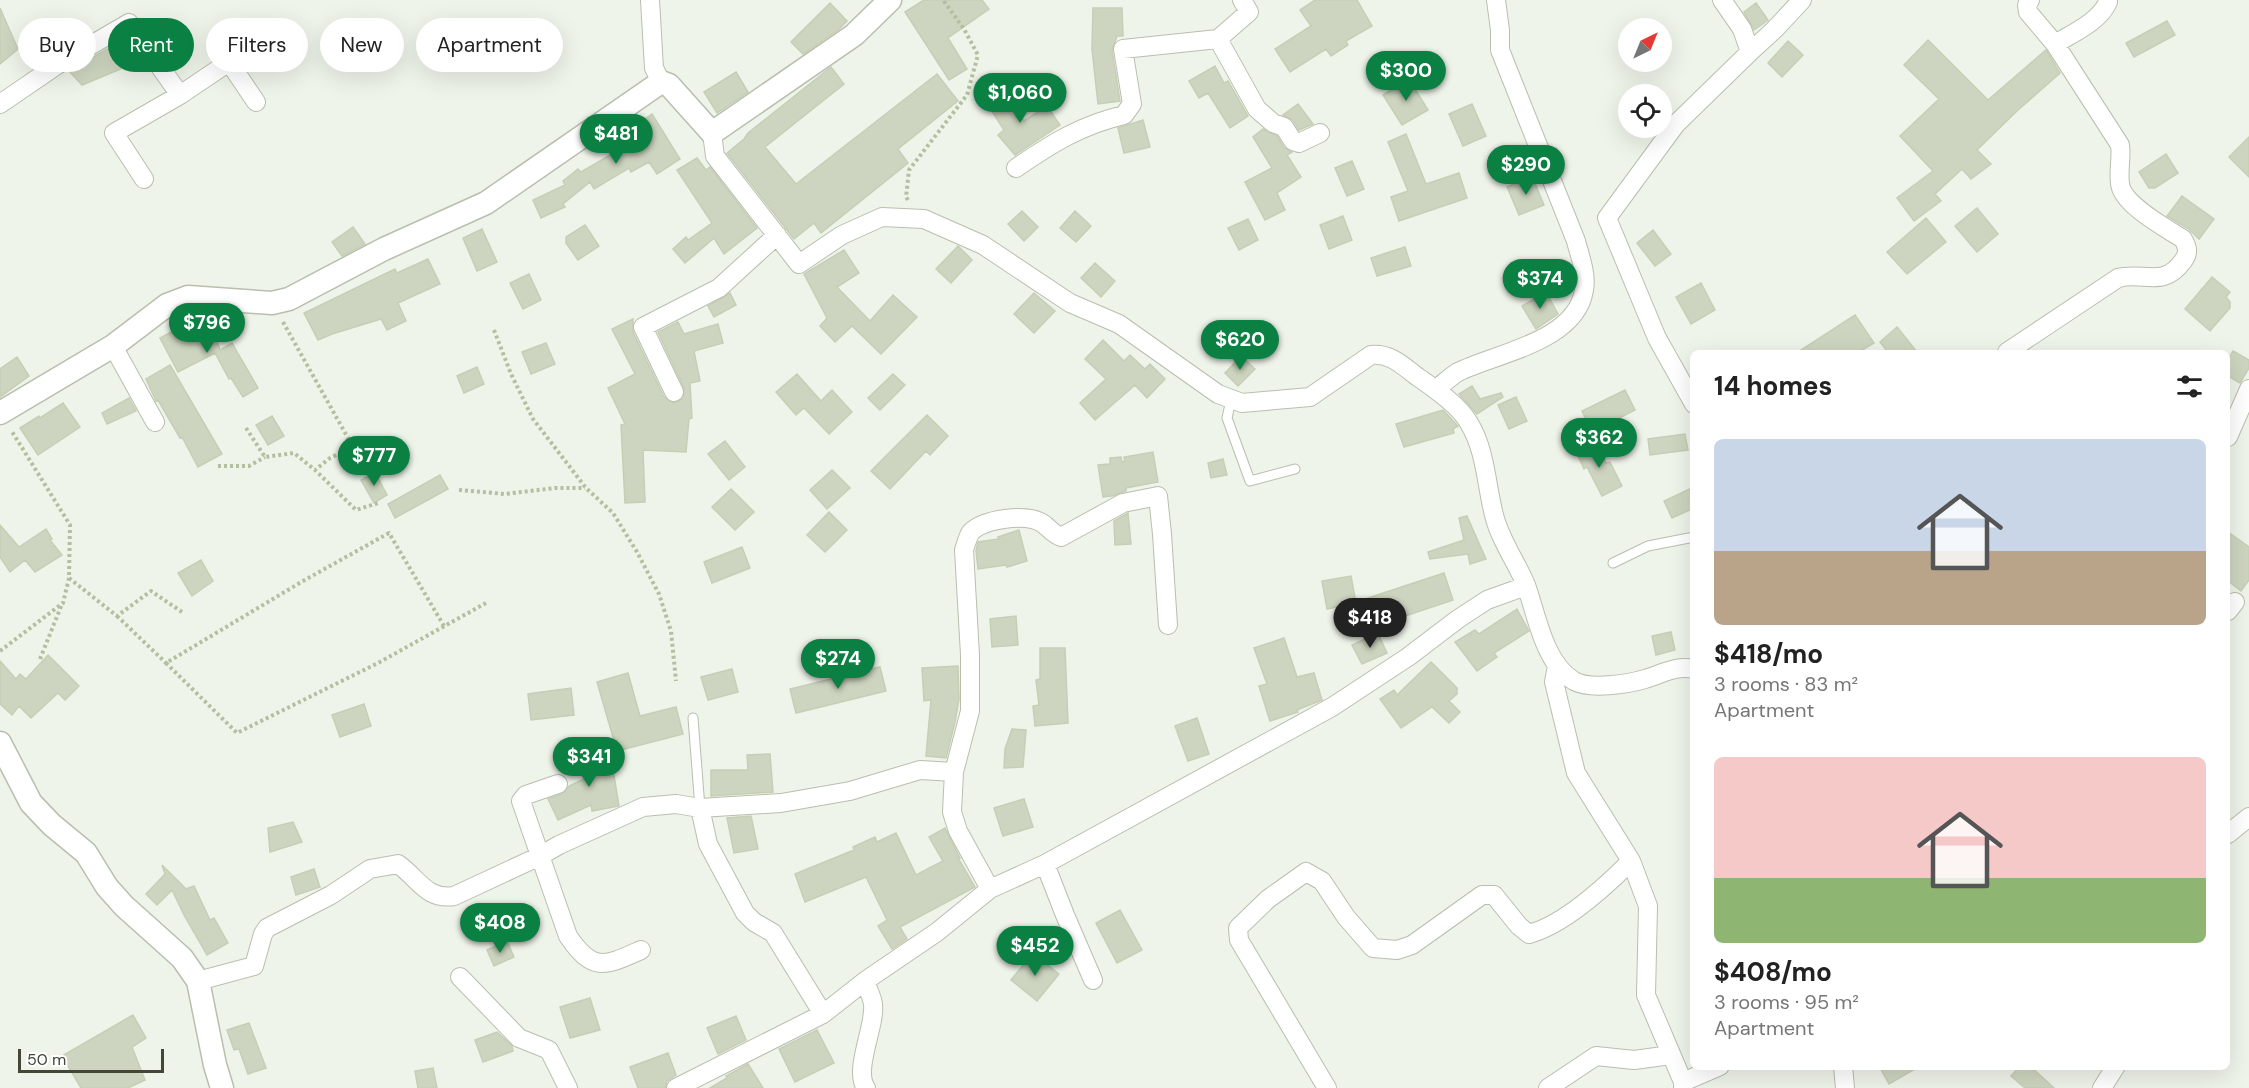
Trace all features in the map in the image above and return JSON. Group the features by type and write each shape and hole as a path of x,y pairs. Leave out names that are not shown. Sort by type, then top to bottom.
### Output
{"street":[{"path":"650,0 654,68 661,82 669,85 712,133 715,156 799,264 842,234 882,218 924,219 983,245 1070,303 1119,324 1218,394 1242,404 1310,397 1371,355 1383,354 1436,389 1468,421 1481,447 1498,526 1526,586 1536,622 1557,666 1573,680 1586,686 1644,680 1678,668 1690,669"},
{"path":"712,133 854,35 890,0"},
{"path":"1016,168 1062,137 1099,120 1124,115 1132,104 1123,49 1218,39 1249,12 1242,0"},
{"path":"1436,389 1457,373 1538,340 1563,324 1577,310 1584,291 1584,271 1576,241 1500,50 1496,0"},
{"path":"1722,0 1742,29 1750,52"},
{"path":"1690,397 1657,338 1607,218 1676,124 1802,0"},
{"path":"2010,350 2118,278 2130,275 2163,277 2172,273 2187,255 2188,247 2183,239 2123,195 2120,184 2122,158 2120,145 2055,44 2028,12 2027,5 2030,0"},
{"path":"2055,44 2097,17 2108,3"},
{"path":"0,104 57,65 129,23 180,95"},
{"path":"1218,39 1257,109 1273,123 1284,128 1293,141 1299,143 1320,133"},
{"path":"144,179 114,133 180,95 230,62 256,102"},
{"path":"4,420 178,300 188,297 272,303 289,299 384,249 486,203 661,82"},
{"path":"674,392 643,327 719,288 777,235"},
{"path":"113,345 155,422"},
{"path":"2230,432 2249,389"},
{"path":"990,889 958,831 952,812 954,772 969,711 970,655 964,550 970,533 985,522 1020,518 1042,523 1052,534 1061,537 1123,503 1158,496 1168,625"},
{"path":"676,1088 710,1081 823,1014 865,981 920,944 990,889 1046,864 1332,707 1408,657 1487,600 1526,586"},
{"path":"1557,666 1554,682 1576,773 1631,861 1648,906 1646,995 1683,1085 1712,1070"},
{"path":"0,743 31,803 52,825 86,853 107,886 124,906 182,958 198,981 214,1065 222,1088"},
{"path":"198,981 254,966 263,934 267,928 331,895 370,869 398,864 430,893 441,898 454,896 643,807 676,804 699,808 781,802 850,791 920,770 954,772"},
{"path":"558,784 526,795 521,801 568,936 581,955 596,962 611,963 641,950"},
{"path":"699,808 708,844 745,913 754,922 772,933 823,1014"},
{"path":"2230,832 2249,817"},
{"path":"1327,1088 1239,940 1238,928 1268,899 1306,872 1322,880 1346,917 1373,948 1397,950 1412,945 1482,895 1494,894 1519,926 1529,934 1541,930 1602,890 1631,861"},
{"path":"1046,864 1093,980"},
{"path":"460,977 519,1038 549,1050 568,1088"},
{"path":"865,981 873,1004 862,1072 863,1084 866,1088"},
{"path":"1548,1088 1596,1056 1634,1060 1671,1055"},
{"path":"1843,1070 1845,1088"},
{"path":"2102,1088 2113,1070"}],"lane":[{"path":"1231,400 1227,418 1250,481 1295,469"},
{"path":"1612,563 1648,546 1690,538"},
{"path":"693,718 699,808"}],"path":[{"path":"924,219 906,197 909,170 967,95 978,55 964,29 943,0"},
{"path":"272,303 353,447 330,458 315,470"},
{"path":"494,330 511,374 533,419 586,488 613,513 659,594 671,632 676,681"},
{"path":"4,420 70,525 69,578 63,603 40,659"},
{"path":"246,428 265,457"},
{"path":"219,466 249,466 265,457 294,453 356,510 378,503"},
{"path":"459,490 505,494 555,488 586,488"},
{"path":"166,663 303,581 389,533 444,626"},
{"path":"69,578 117,616 237,733 378,663 486,603"},
{"path":"117,616 151,591 182,612"},
{"path":"0,651 63,603"}],"building":[{"path":"924,0 982,0 989,9 948,38 967,69 949,80 905,12"},
{"path":"1315,0 1357,0 1372,26 1346,41 1348,45 1331,56 1326,49 1290,72 1275,49 1311,26 1300,10"},
{"path":"830,3 847,21 803,54 791,42"},
{"path":"1756,3 1768,20 1754,30 1744,12"},
{"path":"0,8 18,49 0,64"},
{"path":"1093,8 1122,8 1123,36 1117,36 1112,50 1120,101 1098,104 1092,49"},
{"path":"2167,21 2175,35 2134,57 2126,43"},
{"path":"1928,40 1988,100 2046,50 2060,73 1977,150 1991,164 1971,179 1962,169 1935,194 1941,201 1914,221 1897,198 1933,171 1900,136 1939,99 1904,65"},
{"path":"1788,41 1803,55 1782,77 1768,63"},
{"path":"108,49 108,72 113,72 82,85 70,72 96,72 96,55"},
{"path":"1215,66 1224,83 1228,81 1248,116 1230,128 1208,93 1199,98 1189,81"},
{"path":"831,67 844,84 765,147 796,184 937,74 958,101 898,149 908,163 821,233 814,223 794,239 727,153 748,133"},
{"path":"736,72 748,92 717,113 704,92"},
{"path":"1409,79 1428,110 1402,125 1383,95"},
{"path":"999,90 1018,119 1021,117 1024,121 1047,106 1060,125 1015,155 998,135 1004,130 984,99"},
{"path":"1298,104 1313,124 1299,130 1293,120 1283,115"},
{"path":"1472,104 1486,136 1463,146 1449,114"},
{"path":"652,114 680,159 657,174 649,162 631,172 629,168 594,189 590,182 563,204 565,207 541,218 533,200 565,185 563,181 578,169 581,172 619,150 616,144 637,140 631,129"},
{"path":"1143,120 1150,147 1124,153 1118,128"},
{"path":"1263,129 1277,136 1284,148 1292,152 1287,155 1301,177 1277,193 1285,210 1265,220 1245,182 1272,168 1253,137"},
{"path":"1406,134 1426,184 1459,173 1467,198 1399,221 1391,197 1408,191 1388,142"},
{"path":"2249,137 2249,177 2229,157"},
{"path":"2166,154 2178,173 2155,188 2149,188 2139,172"},
{"path":"697,158 706,170 710,167 757,228 724,254 714,238 685,263 673,249 686,237 688,240 712,223 677,170"},
{"path":"1352,161 1364,189 1347,196 1335,168"},
{"path":"1532,176 1544,205 1519,215 1507,187"},
{"path":"2182,196 2214,219 2199,239 2189,229 2167,216"},
{"path":"1977,208 1998,234 1977,252 1955,226"},
{"path":"1022,211 1038,227 1024,241 1008,224"},
{"path":"1075,211 1091,226 1076,242 1060,228"},
{"path":"1343,216 1352,240 1329,249 1320,225"},
{"path":"1926,218 1946,242 1907,274 1887,252"},
{"path":"1248,219 1258,240 1239,250 1228,228"},
{"path":"585,225 599,246 578,260 566,243 566,237"},
{"path":"353,227 365,244 342,256 332,242"},
{"path":"482,229 497,262 477,271 463,238"},
{"path":"1653,230 1671,254 1655,266 1637,243"},
{"path":"958,246 972,260 951,283 936,269"},
{"path":"1405,247 1411,266 1377,276 1371,258"},
{"path":"844,250 859,273 837,287 870,321 893,295 917,317 881,354 852,326 835,342 820,326 827,318 804,274"},
{"path":"428,259 440,284 398,303 406,321 387,330 381,319 318,340 304,313 395,269 397,273"},
{"path":"1095,263 1115,281 1101,297 1081,278"},
{"path":"529,274 541,300 523,309 510,283"},
{"path":"2212,277 2230,292 2226,297 2230,302 2230,308 2210,331 2185,309"},
{"path":"1701,283 1715,310 1691,324 1676,297"},
{"path":"1546,292 1558,314 1536,329 1522,306"},
{"path":"730,293 736,305 714,317 708,306"},
{"path":"1034,293 1055,311 1034,333 1014,314"},
{"path":"1855,315 1874,343 1862,350 1801,350"},
{"path":"633,319 633,332 664,397 673,403 683,399 684,388 658,332 678,322 684,334 718,324 723,343 694,351 700,381 690,383 692,418 689,419 686,452 643,450 645,502 625,503 621,425 625,424 608,388 635,374 612,329"},
{"path":"210,320 220,350 232,343 258,388 243,397 231,378 229,379 215,353 178,372 160,338 177,329"},
{"path":"1897,327 1915,350 1886,350 1880,342"},
{"path":"1103,340 1124,361 1130,355 1145,369 1150,364 1165,379 1147,398 1135,385 1095,420 1080,403 1106,379 1085,359"},
{"path":"546,343 555,364 531,374 522,352"},
{"path":"2233,351 2249,360 2249,368 2240,383 2230,377 2230,356"},
{"path":"1241,356 1255,369 1238,386 1225,373"},
{"path":"17,357 29,376 0,397 0,369"},
{"path":"170,365 222,454 198,467 182,437 180,438 158,400 156,401 146,379"},
{"path":"477,367 484,384 464,393 457,376"},
{"path":"797,374 821,401 832,390 852,412 829,434 804,408 796,415 776,392"},
{"path":"893,374 905,385 880,410 868,398"},
{"path":"1472,386 1480,399 1501,393 1503,397 1477,414 1459,394"},
{"path":"1625,390 1635,410 1592,432 1582,411"},
{"path":"1516,397 1527,421 1509,429 1498,405"},
{"path":"129,398 136,411 107,424 102,413"},
{"path":"63,403 80,427 38,455 20,428"},
{"path":"1443,410 1458,426 1453,429 1454,433 1404,447 1396,424"},
{"path":"927,415 948,436 930,455 926,451 890,489 871,471"},
{"path":"272,416 284,436 268,445 256,425"},
{"path":"1685,434 1688,450 1650,455 1648,439"},
{"path":"725,441 745,467 729,480 708,454"},
{"path":"1598,446 1606,463 1610,462 1622,486 1602,496 1587,467 1584,469 1575,449"},
{"path":"1153,452 1158,482 1126,488 1126,491 1103,497 1098,465 1110,464 1110,458 1121,457 1122,462 1125,461 1124,457"},
{"path":"1223,459 1227,475 1211,478 1208,463"},
{"path":"832,470 850,488 827,509 810,490"},
{"path":"375,472 387,495 374,503 361,480"},
{"path":"440,475 448,489 395,518 388,504"},
{"path":"731,489 754,512 735,530 712,507"},
{"path":"1690,489 1690,510 1672,518 1664,501"},
{"path":"829,512 847,530 825,552 807,535"},
{"path":"1128,513 1131,544 1115,545 1114,521"},
{"path":"1467,516 1486,559 1470,564 1468,554 1430,559 1428,552 1464,540 1459,518"},
{"path":"0,525 19,547 46,529 52,539 50,540 62,555 35,572 25,560 10,572 0,557"},
{"path":"1019,530 1027,561 1007,567 1006,565 978,569 976,551 978,542 999,539 998,537"},
{"path":"2230,533 2249,547 2249,580 2241,591 2230,583"},
{"path":"742,547 750,568 712,583 704,562"},
{"path":"201,560 213,581 192,596 178,573"},
{"path":"1444,573 1453,600 1372,627 1362,600"},
{"path":"1351,576 1356,603 1327,609 1322,581"},
{"path":"1517,609 1529,631 1494,653 1497,657 1477,671 1455,642 1475,630 1479,634"},
{"path":"1016,616 1018,645 992,647 990,619"},
{"path":"1671,632 1675,650 1656,655 1652,636"},
{"path":"1378,633 1387,653 1362,664 1352,645"},
{"path":"1284,638 1297,677 1314,673 1322,700 1297,710 1298,712 1270,721 1259,686 1267,684 1254,648"},
{"path":"1040,648 1065,648 1068,723 1035,726 1033,706 1039,705 1036,680 1040,679"},
{"path":"48,655 79,686 65,700 58,693 31,718 19,706 12,715 0,704 0,661 16,679 20,674 26,679"},
{"path":"1431,662 1457,688 1457,694 1449,701 1460,712 1449,723 1432,707 1401,728 1380,699 1394,690 1397,695"},
{"path":"958,666 959,699 946,758 926,756 931,700 924,701 922,668"},
{"path":"880,667 886,691 796,713 790,689"},
{"path":"732,669 738,692 708,700 701,677"},
{"path":"628,673 640,716 676,707 683,734 617,751 597,682"},
{"path":"571,688 574,715 531,720 528,694"},
{"path":"364,704 371,726 340,737 332,715"},
{"path":"1197,718 1209,754 1188,761 1175,726"},
{"path":"1012,729 1026,730 1023,767 1004,768 1005,749"},
{"path":"610,751 619,806 592,811 591,805 558,820 548,799 562,794 569,786 586,778 583,755"},
{"path":"770,754 773,792 711,796 711,770 748,770 747,755"},
{"path":"1024,799 1033,827 1003,836 994,808"},
{"path":"751,816 758,849 734,853 727,818"},
{"path":"293,822 302,842 270,852 268,828"},
{"path":"945,828 960,858 958,858 975,887 900,927 907,939 892,949 878,926 887,920 866,877 805,902 795,874 854,850 853,847 875,837 877,842 896,833 916,875 943,861 929,837"},
{"path":"162,865 186,889 194,886 210,920 214,918 228,943 207,955 172,890 157,905 146,894 165,874"},
{"path":"314,869 320,887 296,895 291,877"},
{"path":"1120,910 1142,950 1117,963 1096,923"},
{"path":"507,941 514,957 494,966 487,950"},
{"path":"1033,953 1059,974 1037,1001 1011,980"},
{"path":"590,998 600,1030 570,1038 560,1007"},
{"path":"133,1015 146,1038 132,1047 145,1080 128,1088 81,1088 62,1056"},
{"path":"736,1016 746,1040 718,1054 707,1028"},
{"path":"249,1023 266,1068 248,1074 239,1049 234,1050 227,1030"},
{"path":"817,1030 834,1063 795,1082 779,1049"},
{"path":"497,1032 512,1046 513,1051 483,1062 475,1040"},
{"path":"668,1053 676,1075 667,1081 665,1088 638,1088 630,1067"},
{"path":"748,1064 763,1088 710,1088 727,1078 726,1076"},
{"path":"433,1068 437,1088 418,1088 415,1071"},
{"path":"1881,1070 1913,1070 1889,1084"},
{"path":"2016,1070 2034,1070 2054,1088 2025,1088 2011,1076"}]}
